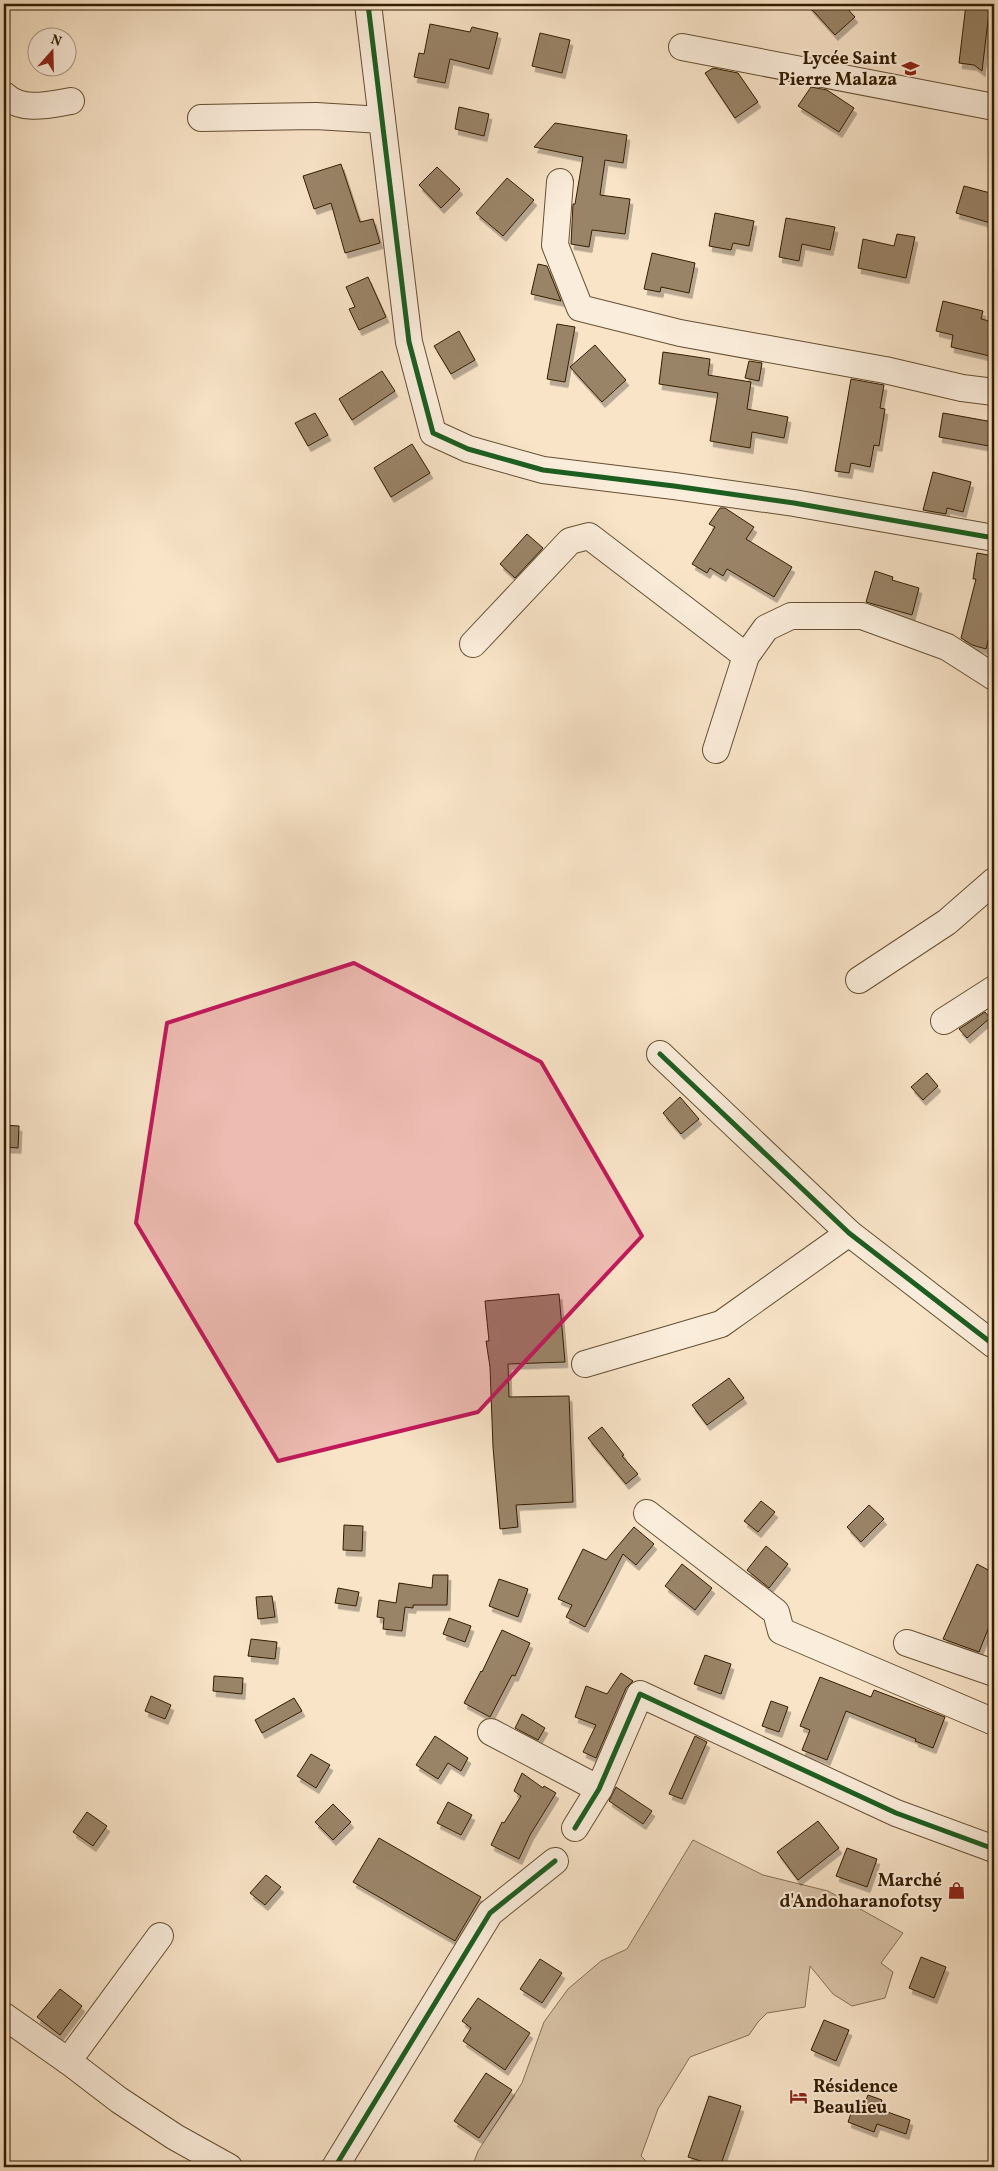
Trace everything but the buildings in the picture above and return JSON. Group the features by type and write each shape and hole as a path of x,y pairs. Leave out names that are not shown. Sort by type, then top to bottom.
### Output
{"street":[{"path":"368,4 409,342 433,433 468,448 543,470 664,484 794,503 994,538"},
{"path":"682,47 994,107"},
{"path":"4,94 12,102 36,107 71,101"},
{"path":"201,118 316,116 382,120"},
{"path":"560,182 555,245 580,308 680,333 885,370 962,388 994,392"},
{"path":"473,644 570,541 589,536 746,656"},
{"path":"716,750 746,656 766,628 791,616 862,616 947,647 994,677"},
{"path":"859,980 946,922 994,881"},
{"path":"944,1021 994,989"},
{"path":"660,1054 849,1233 994,1345"},
{"path":"585,1364 721,1324 849,1233"},
{"path":"647,1513 776,1612 781,1631 994,1722"},
{"path":"907,1643 994,1673"},
{"path":"575,1828 599,1789 640,1694 896,1813 994,1849"},
{"path":"491,1732 599,1789"},
{"path":"336,2167 490,1913 555,1861"},
{"path":"68,2061 160,1936"},
{"path":"4,2016 159,2127 229,2167"}],"highlighted area":[{"path":"354,963 541,1062 642,1236 478,1412 278,1461 136,1223 167,1023"}],"shaded area":[{"path":"693,1840 763,1875 828,1891 903,1933 881,1963 893,1972 885,1998 852,2006 833,1994 810,1966 805,2007 767,2013 749,2035 690,2057 658,2109 641,2156 652,2167 472,2167 478,2151 522,2083 544,2022 568,1989 601,1961 627,1949"}],"cycle path":[{"path":"368,4 409,342 433,433 468,449 543,470 794,503 994,538"},
{"path":"660,1054 849,1233 994,1345"},
{"path":"575,1828 599,1789 640,1694 896,1813 994,1849"},
{"path":"335,2167 490,1913 555,1861"}],"place":[{"name":"Lycée Saint Pierre Malaza","path":"911,69"},
{"name":"Marché d'Andoharanofotsy","path":"956,1891"},
{"name":"Résidence Beaulieu","path":"799,2097"}]}
